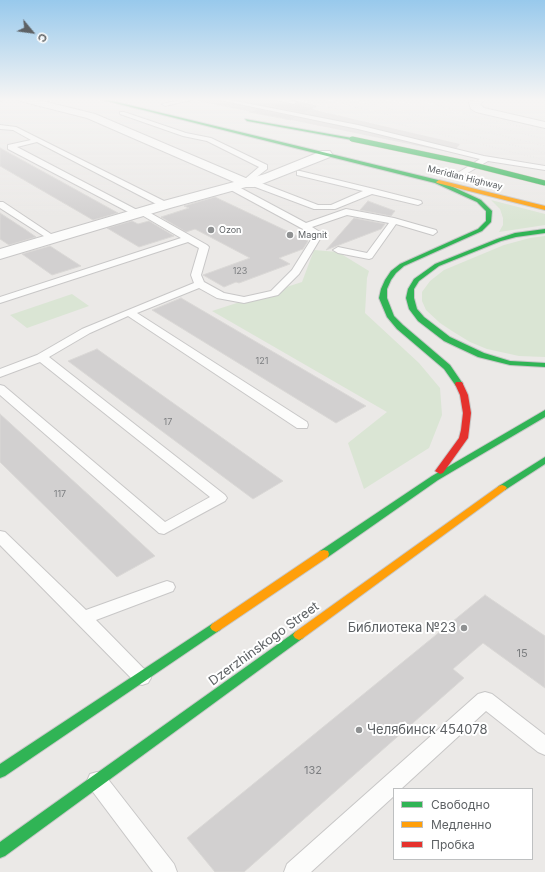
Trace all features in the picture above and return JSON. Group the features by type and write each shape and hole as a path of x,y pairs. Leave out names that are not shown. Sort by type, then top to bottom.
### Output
{"main road":[{"name":"Meridian Highway","path":"269,140 545,208"},
{"path":"314,140 341,147"},
{"path":"355,140 460,161 545,183"},
{"name":"Meridian Highway","path":"456,176 475,180"},
{"path":"435,478 451,458 463,438 467,413 464,395 458,381 448,368 400,327 391,317 383,298 384,289 393,272 402,265 414,258 480,230 487,224 490,218 488,211 479,201 436,181"},
{"path":"545,231 515,235 437,265 425,272 416,280 411,289 410,298 413,309 421,319 447,339 481,355 510,363 545,365"},
{"path":"0,772 142,678 435,478 545,413"},
{"name":"Dzerzhinskogo Street","path":"0,851 507,485 545,460"},
{"path":"507,485 533,480"}],"street":[{"path":"148,140 251,183"},
{"path":"0,254 165,205 251,183 287,171 326,154"}],"lane":[{"path":"165,205 38,140 11,147 190,238 204,247 196,275 200,284 221,296 244,300 274,293 296,272 319,234 232,187"},
{"path":"210,140 264,167 249,178 251,183 317,207 332,207 371,191"},
{"path":"410,140 484,158 545,168"},
{"path":"456,176 484,161 484,158"},
{"path":"300,173 418,203"},
{"path":"0,204 53,238"},
{"path":"304,226 346,212 394,221 433,232"},
{"path":"338,250 369,256 394,221"},
{"path":"0,300 190,238"},
{"path":"0,373 41,357 86,331 200,284"},
{"path":"129,312 302,425"},
{"path":"0,389 164,529 220,498 41,357"},
{"path":"2,541 83,618 142,678"},
{"path":"83,618 167,587"},
{"path":"295,872 485,700 545,746"},
{"path":"97,781 166,872"}],"shaded area":[{"path":"388,140 442,140 460,144 453,153"}],"green space":[{"path":"491,200 545,214 545,225 499,232 503,225 503,218 500,209"},
{"path":"545,236 545,357 519,356 487,349 470,342 452,331 440,323 426,310 422,301 422,292 430,281 444,270 504,245 530,238"},
{"path":"314,250 338,252 369,271 367,278 365,313 419,363 440,388 442,415 429,448 364,489 348,443 387,412 212,311 302,282"},
{"path":"72,294 89,306 27,328 10,315"}],"building":[{"path":"0,148 118,213 93,220 0,166"},
{"path":"215,197 308,241 303,249 279,258 290,264 224,287 203,275 250,258 195,229 186,232 161,217 189,208 184,206"},
{"path":"368,201 395,211 391,216 360,210"},
{"path":"0,213 36,237 9,245 0,239"},
{"path":"354,218 385,224 381,229 326,250"},
{"path":"132,221 138,224 149,221 174,236 139,247 107,228"},
{"path":"50,246 81,266 52,275 22,254"},
{"path":"181,298 366,406 336,423 152,310"},
{"path":"97,349 283,481 253,499 68,361"},
{"path":"0,414 155,556 117,577 0,462"},
{"path":"485,595 545,636 545,688 483,643 453,669 464,678 244,872 215,872 187,838"}],"railway":[{"path":"462,140 545,160"},
{"path":"490,140 545,153"},
{"path":"519,140 545,146"}],"traffic: fast":[{"path":"267,140 439,182"},
{"path":"355,140 466,163 545,183"},
{"path":"436,181 479,201 489,211 489,221 480,230 402,265 393,272 388,280 384,289 383,298 391,317 400,327 447,367 459,384"},
{"path":"545,231 515,235 499,240 437,265 416,280 411,289 410,298 413,309 421,319 447,339 481,355 510,363 545,365"},
{"path":"324,554 435,478 545,413"},
{"path":"502,488 545,460"},
{"path":"0,772 216,627"},
{"path":"0,851 299,635"}],"traffic: slow":[{"path":"439,182 545,208"},
{"path":"299,635 502,488"},
{"path":"216,627 324,554"}],"traffic: jam":[{"path":"440,471 463,438 465,430 467,413 464,395 459,384"}],"place":[{"name":"Ozon","path":"211,230"},
{"name":"Magnit","path":"290,235"},
{"name":"Библиотека №23","path":"464,628"},
{"name":"Челябинск 454078","path":"359,730"}]}
